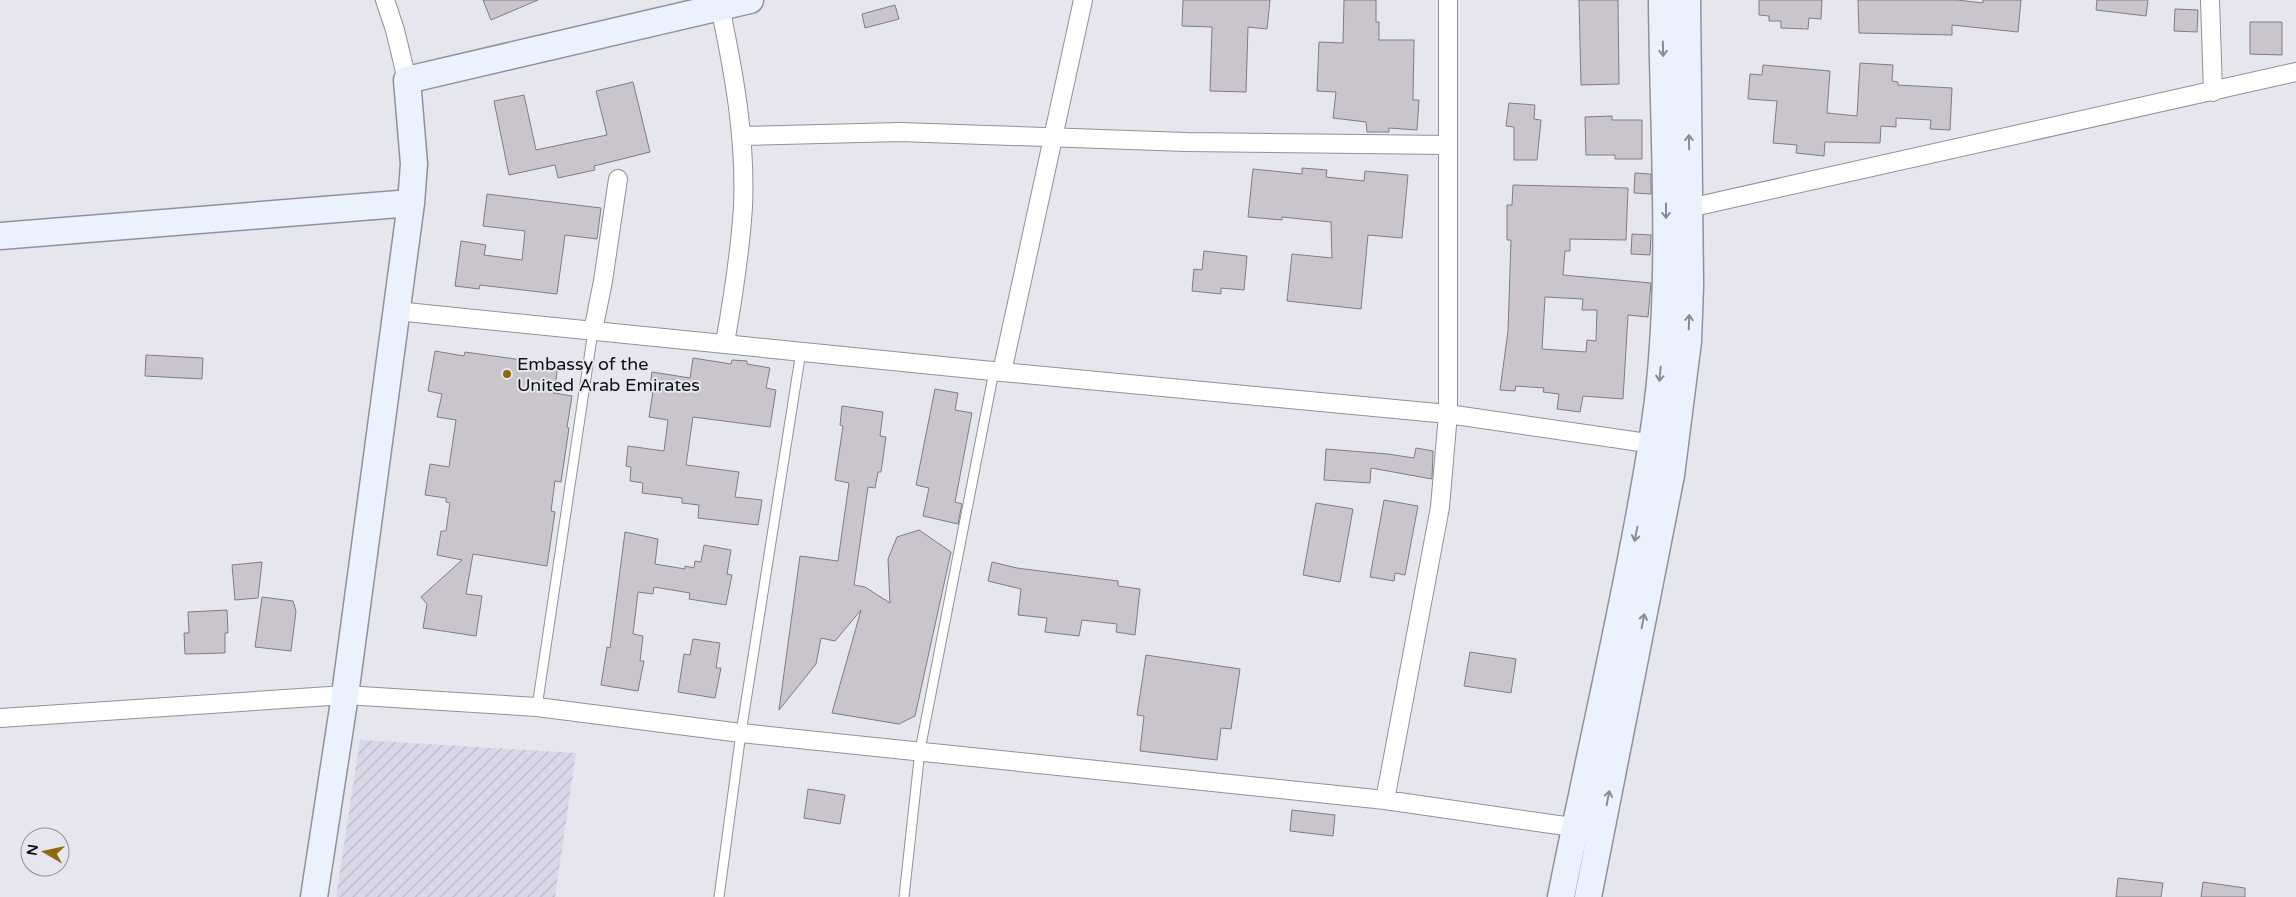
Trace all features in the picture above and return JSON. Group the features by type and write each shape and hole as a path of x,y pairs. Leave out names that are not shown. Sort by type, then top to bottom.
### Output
{"main road":[{"path":"314,897 345,695 411,203 414,164 407,80 750,0"},
{"path":"1662,0 1666,167 1666,275 1663,339 1664,445"},
{"path":"1588,897 1602,831 1626,648 1664,445 1688,341 1687,0"},
{"path":"0,236 411,203"},
{"path":"1561,897 1575,828 1626,648"}],"street":[{"path":"385,0 395,30 407,80"},
{"path":"998,372 1054,137 1083,0"},
{"path":"1385,800 1440,506 1448,414 1448,0"},
{"path":"2210,0 2213,92"},
{"path":"720,7 734,71 742,136 743,206 737,275 725,343"},
{"path":"1689,208 2296,72"},
{"path":"742,136 900,132 1319,145 1448,145"},
{"path":"593,331 608,255 618,179"},
{"path":"396,311 998,372 1448,414 1664,445"},
{"path":"0,718 345,695 537,707 741,733 920,750 1385,800 1602,831"}],"lane":[{"path":"537,707 593,331"},
{"path":"719,897 741,733 801,351"},
{"path":"904,897 920,750 998,372"}],"shaded area":[{"path":"360,740 576,753 555,897 336,897"}],"building":[{"path":"483,0 538,0 491,20"},
{"path":"1183,0 1270,0 1267,29 1248,27 1246,92 1210,91 1212,27 1182,26"},
{"path":"1344,0 1376,0 1376,22 1379,22 1379,40 1414,40 1413,100 1419,100 1417,130 1389,128 1389,132 1367,132 1366,122 1333,118 1336,92 1317,91 1319,42 1343,43"},
{"path":"1579,0 1618,0 1619,84 1581,85"},
{"path":"1759,0 1822,0 1821,19 1809,18 1808,29 1781,28 1781,21 1769,21 1769,16 1759,15"},
{"path":"1858,0 1957,0 1983,3 1983,0 2021,0 2018,32 1952,25 1952,35 1859,33"},
{"path":"2097,0 2148,0 2146,16 2096,10"},
{"path":"895,5 899,19 865,28 862,14"},
{"path":"2175,9 2198,10 2197,32 2174,31"},
{"path":"2250,22 2282,22 2282,55 2250,54"},
{"path":"1860,63 1893,65 1892,81 1898,82 1898,85 1952,88 1950,130 1930,129 1931,120 1896,118 1896,127 1881,126 1880,143 1825,142 1824,156 1796,153 1797,145 1773,143 1777,101 1748,99 1750,74 1762,75 1763,65 1830,71 1827,113 1857,116"},
{"path":"633,82 650,152 594,166 595,170 558,178 555,165 509,175 494,101 524,95 536,150 607,135 596,91"},
{"path":"1509,103 1535,105 1534,119 1541,120 1537,160 1514,160 1514,127 1506,126"},
{"path":"1612,116 1612,120 1642,120 1642,159 1615,159 1615,155 1586,155 1585,117"},
{"path":"1302,168 1327,170 1326,177 1364,181 1365,171 1408,175 1402,238 1368,235 1361,309 1287,301 1292,254 1332,258 1331,222 1282,217 1282,220 1248,217 1253,169 1302,174"},
{"path":"1635,173 1651,174 1651,194 1634,193"},
{"path":"1513,185 1628,188 1626,240 1570,239 1570,251 1565,251 1563,275 1651,283 1648,317 1628,315 1623,399 1583,396 1580,412 1557,409 1559,394 1543,392 1544,388 1516,386 1515,391 1500,390 1508,331 1511,240 1507,240 1507,205 1512,205","holes":["1545,297 1583,299 1582,310 1597,310 1596,341 1587,340 1586,352 1542,349"]},
{"path":"487,194 601,208 597,239 565,235 557,294 480,285 479,289 455,286 461,241 486,245 484,255 522,260 525,231 483,226"},
{"path":"1632,234 1651,235 1650,255 1631,254"},
{"path":"1204,251 1247,256 1244,290 1221,288 1221,294 1192,291 1194,269 1202,270"},
{"path":"435,351 464,356 465,352 558,365 554,393 572,396 561,482 555,481 551,511 555,512 547,566 473,554 466,594 482,596 476,636 423,628 427,604 421,597 462,560 437,555 441,531 446,531 450,503 446,502 446,498 425,495 430,464 449,467 456,420 437,417 442,394 428,391"},
{"path":"146,355 203,358 202,379 145,376"},
{"path":"693,358 731,364 732,360 747,361 747,364 770,368 766,388 776,390 770,427 693,417 686,465 739,472 735,497 762,500 758,525 698,518 699,505 682,503 682,498 642,493 643,483 630,481 631,467 626,466 628,446 664,451 668,420 649,417 653,392 649,392 652,372 690,378"},
{"path":"935,389 958,393 955,410 972,413 955,502 962,504 958,524 923,516 929,488 916,485"},
{"path":"842,406 883,412 880,436 886,437 881,472 878,472 875,488 868,487 854,585 865,587 890,603 888,559 897,537 919,530 951,552 915,716 899,724 832,713 861,610 835,641 821,638 816,664 779,710 800,556 838,561 849,483 835,480 843,426 840,425"},
{"path":"1416,448 1433,451 1432,479 1371,468 1370,483 1324,480 1326,449 1414,458"},
{"path":"1384,500 1418,506 1405,575 1395,573 1394,581 1370,577"},
{"path":"1316,503 1353,509 1340,582 1303,575"},
{"path":"625,532 658,539 655,564 685,569 685,566 694,568 695,561 701,562 704,545 731,550 727,574 732,575 726,605 689,599 690,593 654,587 653,594 638,592 633,634 643,636 640,661 644,661 638,691 601,685 607,647 610,648"},
{"path":"262,562 258,598 235,600 232,565"},
{"path":"992,562 1017,568 1118,581 1118,586 1140,589 1135,635 1116,632 1117,624 1082,620 1079,636 1045,632 1047,618 1018,615 1021,589 988,581"},
{"path":"262,597 293,601 296,611 291,651 255,647"},
{"path":"227,610 228,633 225,633 225,653 185,654 184,633 189,633 188,612"},
{"path":"693,639 720,643 716,668 721,668 715,698 678,692 684,654 690,655"},
{"path":"1470,652 1516,659 1511,693 1464,686"},
{"path":"1146,655 1240,669 1231,729 1221,728 1217,760 1140,751 1144,716 1137,715"},
{"path":"808,789 845,795 840,824 804,818"},
{"path":"1292,810 1335,815 1333,836 1290,831"},
{"path":"2118,878 2163,883 2161,897 2116,897"},
{"path":"2203,882 2245,888 2245,897 2201,897"}],"place":[{"name":"Embassy of the United Arab Emirates","path":"507,374"}]}
